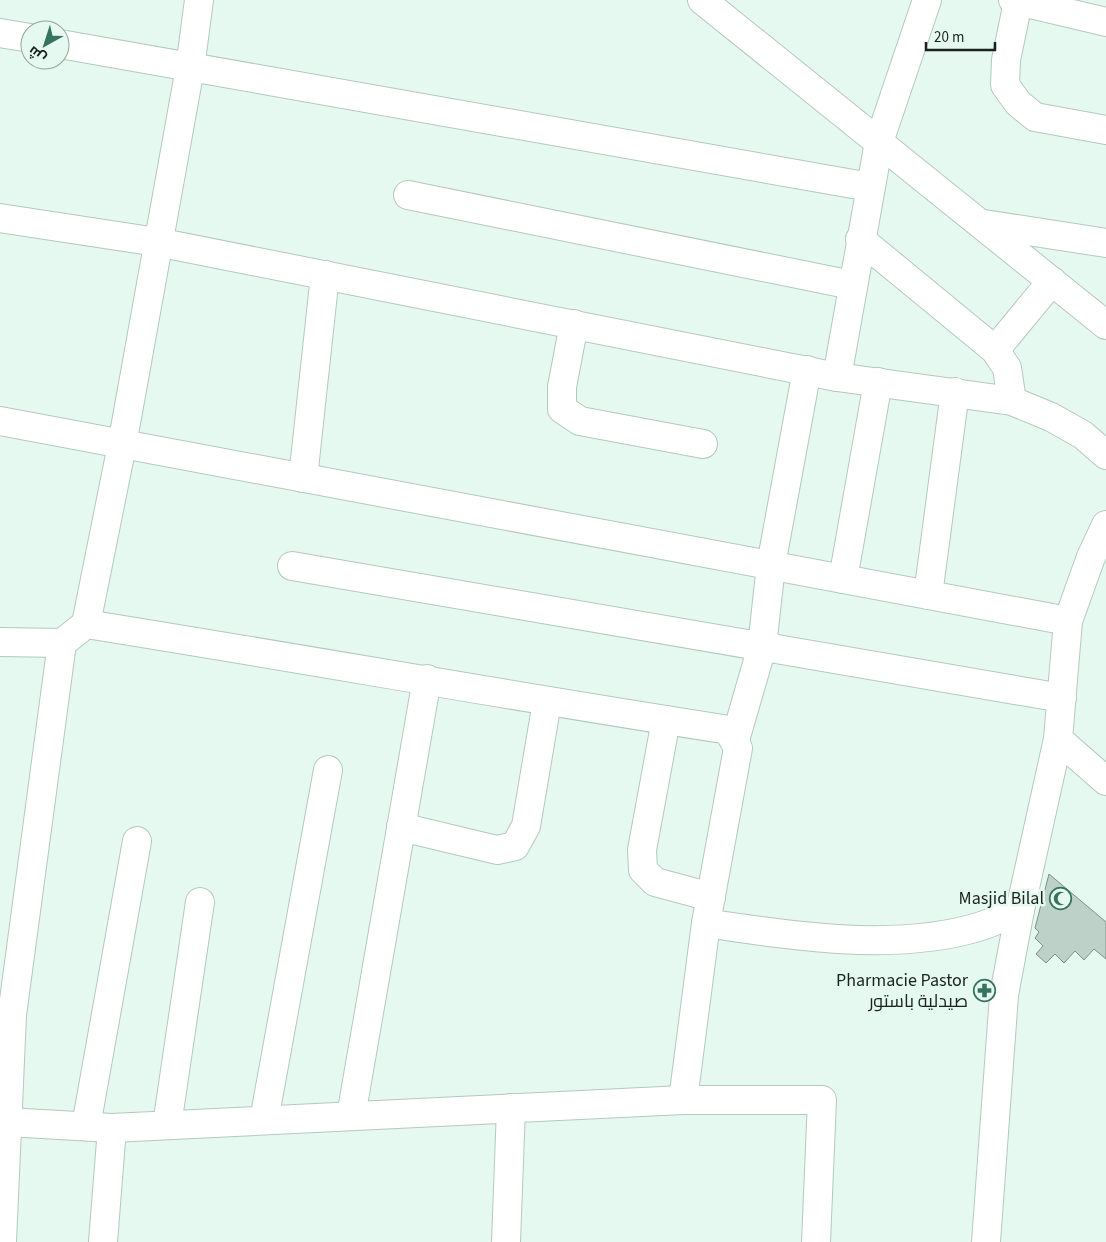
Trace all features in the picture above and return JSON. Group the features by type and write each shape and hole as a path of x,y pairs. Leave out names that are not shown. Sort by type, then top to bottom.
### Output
{"street":[{"path":"0,642 62,642 86,624 122,445 157,242 190,68 199,0"},
{"path":"702,0 983,224 1106,325"},
{"path":"837,377 860,239 879,142 927,0"},
{"path":"1106,22 1016,1 1006,60 1005,85 1018,104 1036,117 1106,130"},
{"path":"0,33 20,36"},
{"path":"70,46 870,187"},
{"path":"408,195 852,285"},
{"path":"0,218 157,242 837,377 1012,400 1059,422 1083,436 1106,455"},
{"path":"983,224 1106,243"},
{"path":"860,239 994,350 1007,368 1012,400"},
{"path":"303,478 325,275"},
{"path":"994,350 1052,281"},
{"path":"574,324 562,387 562,409 580,421 703,444"},
{"path":"735,740 762,647 771,566 807,370"},
{"path":"843,579 878,382"},
{"path":"928,595 956,392"},
{"path":"0,421 1068,621"},
{"path":"986,1242 1004,995 1020,910 1058,739 1068,621 1091,557 1106,525"},
{"path":"292,566 1062,698"},
{"path":"86,624 427,679 547,702 723,728 735,740 738,748 708,910 683,1100"},
{"path":"2,1242 7,1122 6,1015 62,642"},
{"path":"351,1116 427,679"},
{"path":"401,827 497,850 515,846 526,826 547,702"},
{"path":"666,720 642,850 643,870 655,882 708,910 800,936 889,940 945,934 978,927 1020,910"},
{"path":"1058,739 1106,781"},
{"path":"264,1120 328,770"},
{"path":"103,1242 99,1127 137,841"},
{"path":"167,1125 200,902"},
{"path":"7,1122 99,1127 683,1100 822,1100 816,1242"},
{"path":"506,1242 511,1108"}],"building":[{"name":"Masjid Bilal","path":"1049,874 1106,922 1106,959 1094,949 1084,960 1075,951 1064,963 1055,954 1046,963 1036,954 1043,946 1035,938 1039,932 1035,928"}],"place":[{"name":"Masjid Bilal","path":"1060,898"},
{"name":"Pharmacie Pastor صيدلية باستور","path":"984,990"}]}
